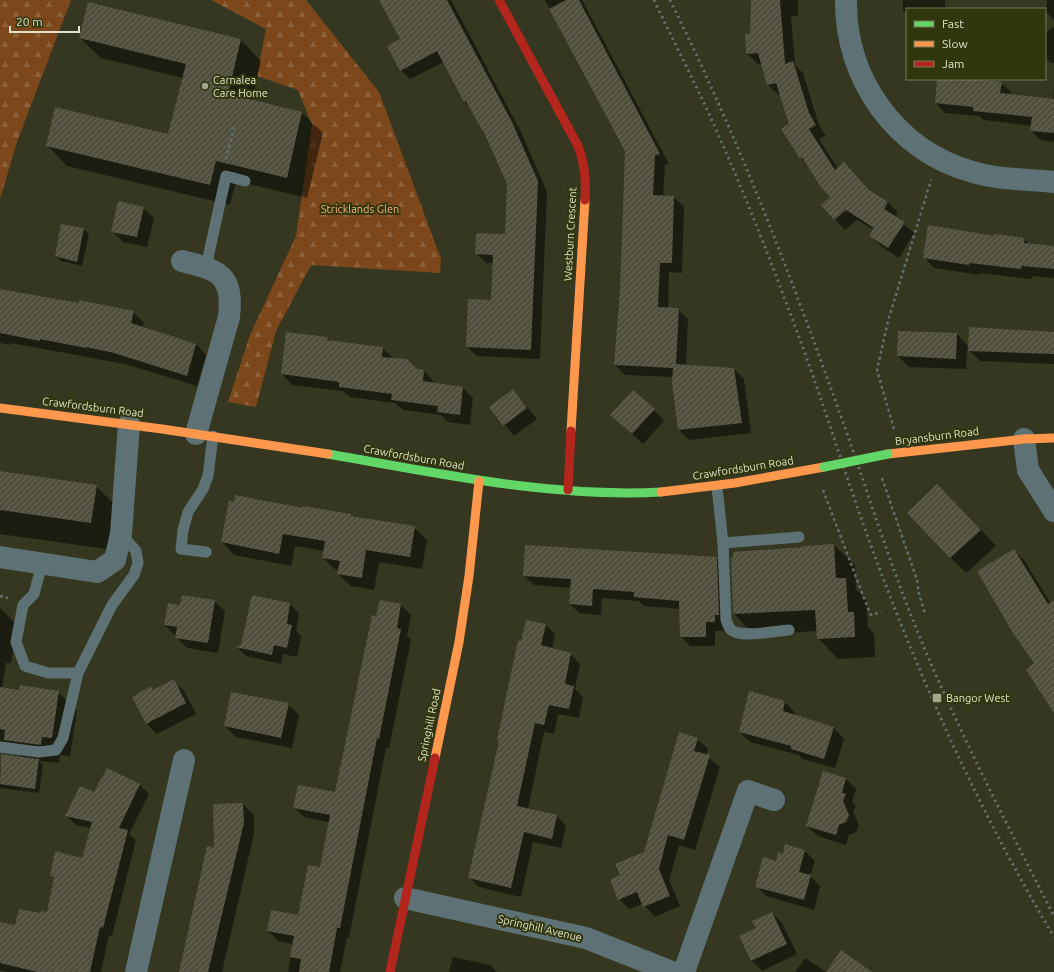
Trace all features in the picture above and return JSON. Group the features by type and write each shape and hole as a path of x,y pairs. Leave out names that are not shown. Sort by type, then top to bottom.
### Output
{"main road":[{"name":"Westburn Crescent","path":"499,0 578,146 583,160 586,178 568,490"},
{"name":"Crawfordsburn Road","path":"0,408 130,424 320,452 479,481 568,490 646,493 717,487 824,467"},
{"name":"Bryansburn Road","path":"824,467 888,454 1024,439 1054,438"},
{"name":"Springhill Road","path":"390,972 459,642 469,576 479,481"}],"street":[{"path":"846,0 851,46 865,85 875,102 893,124 920,148 955,167 986,175 1054,182"},
{"path":"182,261 206,267 218,272 226,282 231,301 205,435"},
{"path":"0,557 97,572 115,560 121,534 130,424"},
{"path":"1024,439 1028,470 1054,511"},
{"path":"136,972 184,760"},
{"path":"684,972 748,791 774,800"},
{"name":"Springhill Avenue","path":"405,898 586,938 672,972"}],"lane":[{"path":"206,267 226,176 245,181"},
{"path":"205,435 208,476 203,489 188,512 183,530 181,549 206,552"},
{"path":"717,487 723,543 726,620 728,627 734,632 745,633 789,630"},
{"path":"0,747 39,752 56,750 63,738 78,673 112,605 134,575 138,563 136,551 121,534"},
{"path":"723,543 799,537"},
{"path":"42,564 34,594 23,605 16,642 24,666 48,673 78,673"}],"path":[{"path":"226,176 225,164 234,127"},
{"path":"894,428 881,390 877,370 888,321 938,159"},
{"path":"882,478 917,580 924,614"},
{"path":"823,490 871,615 881,612"}],"green space":[{"path":"0,0 71,0 17,142 0,199"},
{"name":"Stricklands Glen","path":"211,0 306,0 379,92 441,259 440,273 311,265 276,331 256,407 228,402 250,335 296,236 312,125 298,90 257,76 266,29"}],"building":[{"path":"379,0 447,0 512,122 538,181 531,350 466,347 468,299 491,300 493,255 475,254 476,233 505,234 507,184 483,130 466,101 464,102 437,51 400,71 387,46 400,39"},
{"path":"566,0 579,0 660,154 655,155 653,195 674,196 672,263 660,263 658,307 679,308 676,364 734,368 742,423 678,430 672,383 673,368 614,365 620,290 625,151 549,9"},
{"path":"751,0 780,0 785,64 793,61 809,113 816,125 809,129 835,170 844,162 868,189 888,202 884,209 905,222 888,248 869,236 874,228 846,210 834,220 821,205 830,197 820,186 802,157 800,159 781,129 789,124 776,83 767,85 758,53 746,54 745,34 750,34"},
{"name":"Carnalea Care Home","path":"88,2 241,39 228,94 302,112 287,178 216,161 210,185 46,146 55,107 168,134 186,64 79,38"},
{"path":"937,80 983,80 1002,82 1000,93 1054,99 1054,133 1030,131 1032,117 973,111 973,107 935,103"},
{"path":"118,201 144,207 137,237 111,232"},
{"path":"61,224 84,228 77,262 55,256"},
{"path":"928,225 994,236 994,234 1025,238 1024,243 1054,246 1054,269 1022,266 1021,269 970,263 969,265 923,258"},
{"path":"0,289 79,303 79,300 134,311 131,323 196,344 187,376 114,353 0,333"},
{"path":"969,327 1054,332 1054,354 968,351"},
{"path":"898,331 957,333 956,359 897,356"},
{"path":"286,332 328,337 327,340 383,347 382,357 407,359 417,369 424,370 423,381 463,387 460,415 437,412 438,406 391,400 392,394 339,387 339,382 281,374"},
{"path":"513,389 527,408 503,426 489,407"},
{"path":"633,390 655,409 632,434 610,415"},
{"path":"0,471 97,485 91,523 0,510"},
{"path":"937,484 981,530 950,558 907,513"},
{"path":"235,495 303,508 303,506 351,514 351,516 415,526 410,557 366,550 362,578 337,574 340,561 322,558 325,541 283,534 279,554 221,542 229,500 234,502"},
{"path":"834,544 836,578 846,578 848,612 854,612 855,637 817,639 815,610 733,614 731,558 733,558 733,552"},
{"path":"525,545 717,557 719,615 715,615 715,622 706,622 706,637 680,637 679,601 634,597 634,592 593,589 592,606 569,604 571,579 523,576"},
{"path":"1014,549 1048,604 1054,600 1054,713 1026,670 1034,663 1013,633 977,571"},
{"path":"182,595 215,600 208,643 175,638 177,627 164,625 168,603 180,605"},
{"path":"252,595 290,603 287,624 292,625 287,648 274,645 272,655 235,647 241,644"},
{"path":"380,600 401,604 397,628 401,629 379,739 377,738 340,928 337,928 329,972 299,972 301,959 290,957 294,936 267,931 271,910 298,915 308,865 320,867 330,815 293,808 298,785 335,792 372,615 376,616"},
{"path":"526,620 546,624 541,645 571,653 565,684 574,686 569,709 549,705 544,725 535,723 517,806 557,815 552,839 524,832 511,888 468,878 499,741 497,740 518,640 521,641"},
{"path":"174,679 186,703 146,724 132,697 151,686 153,690"},
{"path":"20,685 59,691 52,738 42,737 41,745 4,740 5,730 0,729 0,687 19,690"},
{"path":"749,691 785,701 783,711 834,727 824,759 791,749 791,746 739,732"},
{"path":"231,692 289,703 281,738 224,726"},
{"path":"679,732 698,738 694,751 710,755 684,840 668,835 659,869 670,896 643,907 637,892 618,900 610,880 620,875 615,864 644,852"},
{"path":"1,754 39,759 35,789 0,784"},
{"path":"107,768 140,784 119,828 128,830 103,928 100,927 90,972 37,972 0,963 0,922 15,925 19,909 41,913 41,911 47,912 54,877 50,876 55,851 82,858 92,822 65,816 80,786 94,792"},
{"path":"823,771 846,778 842,793 846,794 843,801 849,815 846,822 839,825 836,835 806,826"},
{"path":"243,803 244,823 208,972 179,972 207,846 214,848 213,804"},
{"path":"785,844 805,850 799,872 811,875 804,900 755,887 763,857 776,861 778,852 783,854"},
{"path":"772,912 787,944 751,961 739,936 756,928 752,921"},
{"path":"841,950 872,972 826,972"}],"railway":[{"path":"654,0 714,125 757,227 807,358 866,533 895,610 935,706 979,800 1054,937"},
{"path":"670,0 719,104 784,263 825,371 906,603 931,665 999,809 1054,916"}],"traffic: fast":[{"path":"328,454 452,476 535,488 619,493 661,492"},
{"path":"824,467 888,454"}],"traffic: slow":[{"path":"571,431 585,200"},
{"path":"0,408 162,429 328,454"},
{"path":"888,454 1024,439 1054,438"},
{"path":"661,492 735,483 824,467"},
{"path":"435,758 459,642 469,576 479,481"}],"traffic: jam":[{"path":"499,0 578,146 584,172 585,200"},
{"path":"568,490 571,431"},
{"path":"390,972 435,758"}],"place":[{"name":"Carnalea Care Home","path":"205,86"},
{"name":"Bangor West","path":"937,698"}]}
